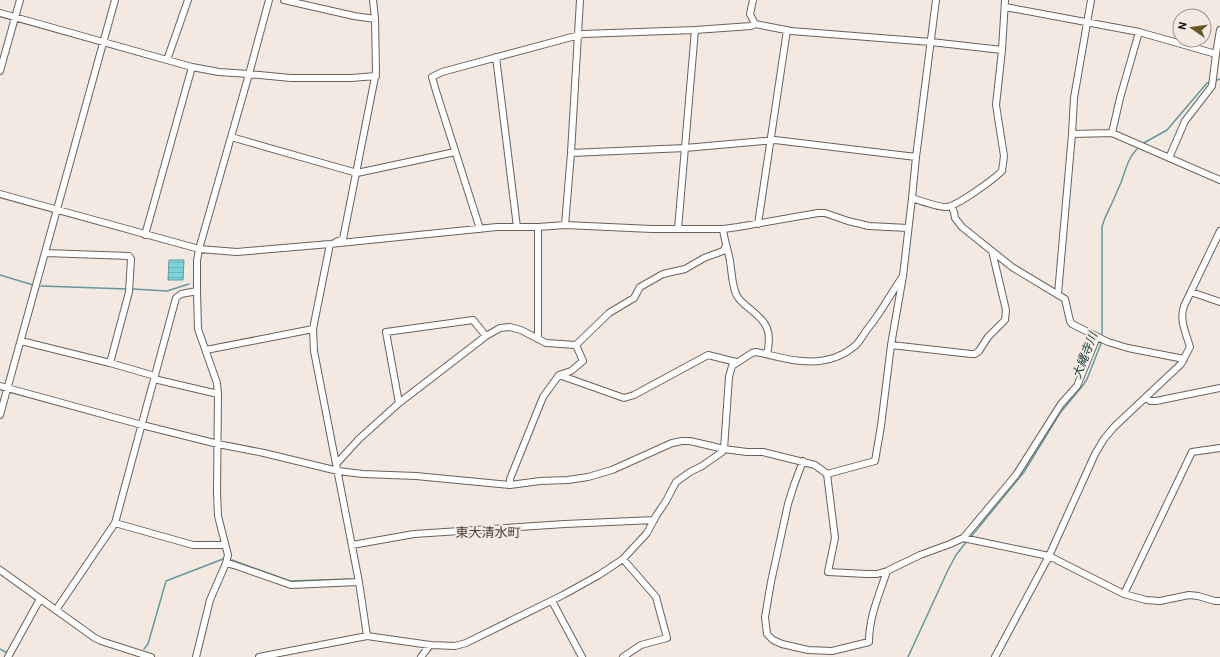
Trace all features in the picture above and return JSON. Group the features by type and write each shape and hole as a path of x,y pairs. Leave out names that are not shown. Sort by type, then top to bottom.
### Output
{"street":[{"path":"0,71 20,0"},
{"path":"0,415 115,0"},
{"path":"167,60 188,0"},
{"path":"196,657 210,600 228,555 218,516 217,383 198,329 197,261 199,249 249,74 268,0"},
{"path":"284,0 354,16 376,19"},
{"path":"330,244 343,239 376,76 376,19 373,0"},
{"path":"565,226 579,35 580,0"},
{"path":"752,0 750,14 755,24"},
{"path":"827,474 875,461 891,345 903,276 916,157 936,0"},
{"path":"912,198 947,207 951,206 960,202 995,178 1002,171 1004,156 996,106 1002,50 1005,0"},
{"path":"1058,294 1074,98 1091,0"},
{"path":"1005,7 1087,21 1139,32 1216,54"},
{"path":"0,13 192,67 219,72 291,78 351,78 376,76"},
{"path":"480,228 432,77 442,72 579,35 695,30 751,26 755,24 786,30 930,42 1002,50"},
{"path":"678,229 695,30"},
{"path":"758,224 786,30"},
{"path":"1169,158 1185,122 1212,85 1220,30"},
{"path":"1112,133 1120,98 1139,32"},
{"path":"496,57 517,227"},
{"path":"145,235 192,67"},
{"path":"1072,134 1112,133 1220,180"},
{"path":"231,138 357,172 455,152"},
{"path":"571,153 685,148 775,140 916,157"},
{"path":"0,194 199,249 237,252 480,228 565,226 723,229 818,213 825,213 869,226 908,228"},
{"path":"951,206 955,218 962,227 1012,267 1065,298 1072,324 1100,338 1128,348 1184,359"},
{"path":"538,227 538,339"},
{"path":"723,229 736,295 762,320 767,327 769,332 767,354"},
{"path":"995,657 1049,556 1095,454 1104,438 1181,364 1184,359 1190,347 1182,320 1182,313 1191,292 1218,241 1220,231"},
{"path":"330,244 313,329 314,351 359,582 367,636"},
{"path":"336,464 359,439 399,403 486,336 500,328 510,327 521,330 546,343 576,345 609,313 634,298 640,288 663,274 685,269 704,258 723,251 726,246"},
{"path":"891,345 971,354 975,354 979,351 988,337 1005,320 1006,315 992,251"},
{"path":"46,253 129,256 131,259 129,292 110,363"},
{"path":"259,657 274,656 367,636 430,645 456,646 466,643 552,601 600,575 623,559 647,533 676,482 702,466 724,449 729,377 732,366 736,362 752,352 807,361 824,360 846,353 857,344 872,324 903,276"},
{"path":"56,610 115,523 176,298 181,294 197,291"},
{"path":"1191,292 1220,302"},
{"path":"399,403 386,332 473,320 486,336"},
{"path":"206,350 313,329"},
{"path":"964,539 1016,475 1061,404 1077,386 1100,338"},
{"path":"21,341 110,363 154,377 218,394"},
{"path":"510,485 510,480 543,397 559,375 571,371 583,361 576,345"},
{"path":"559,375 624,398 634,395 708,355 736,362"},
{"path":"0,386 218,444 264,453 338,471 363,474 416,476 510,485 540,481 568,480 612,470 667,445 682,441 690,441 724,449 747,452 763,452 815,464 827,474 835,538 828,572 877,574 887,571 920,555 964,539 1049,556 1124,594 1146,600 1160,600 1189,595 1220,601"},
{"path":"1146,397 1150,401 1156,401 1220,388"},
{"path":"1124,594 1192,452 1220,448"},
{"path":"803,461 788,504 771,582 765,617 768,634 773,640 778,642 808,650 832,651 869,642 869,629 875,604 887,571"},
{"path":"352,545 414,534 654,520"},
{"path":"115,523 193,545 225,545"},
{"path":"623,559 656,597 667,638 641,645 623,657"},
{"path":"226,563 291,584 359,582"},
{"path":"0,570 101,641 152,657"},
{"path":"8,657 40,599"},
{"path":"552,601 582,657"},
{"path":"421,657 430,645"}],"water":[{"path":"169,260 184,260 183,280 168,280"}],"waterway":[{"name":"大縄寺川","path":"1214,81 1220,79"},
{"name":"大縄寺川","path":"1142,144 1167,130 1207,83 1211,82"},
{"name":"大縄寺川","path":"1102,338 1102,227 1128,162 1139,147"},
{"path":"0,275 33,285"},
{"path":"133,289 167,291 189,284"},
{"path":"41,286 127,289"},
{"name":"大縄寺川","path":"970,538 1024,472 1060,413 1084,384 1102,341"},
{"name":"大縄寺川","path":"908,657 948,570 956,555 967,541"},
{"path":"144,649 148,644 166,581 223,559"},
{"path":"232,560 290,581 351,579"},
{"path":"0,649 7,653"}],"district":[{"name":"東大清水町","path":"488,532"}]}
